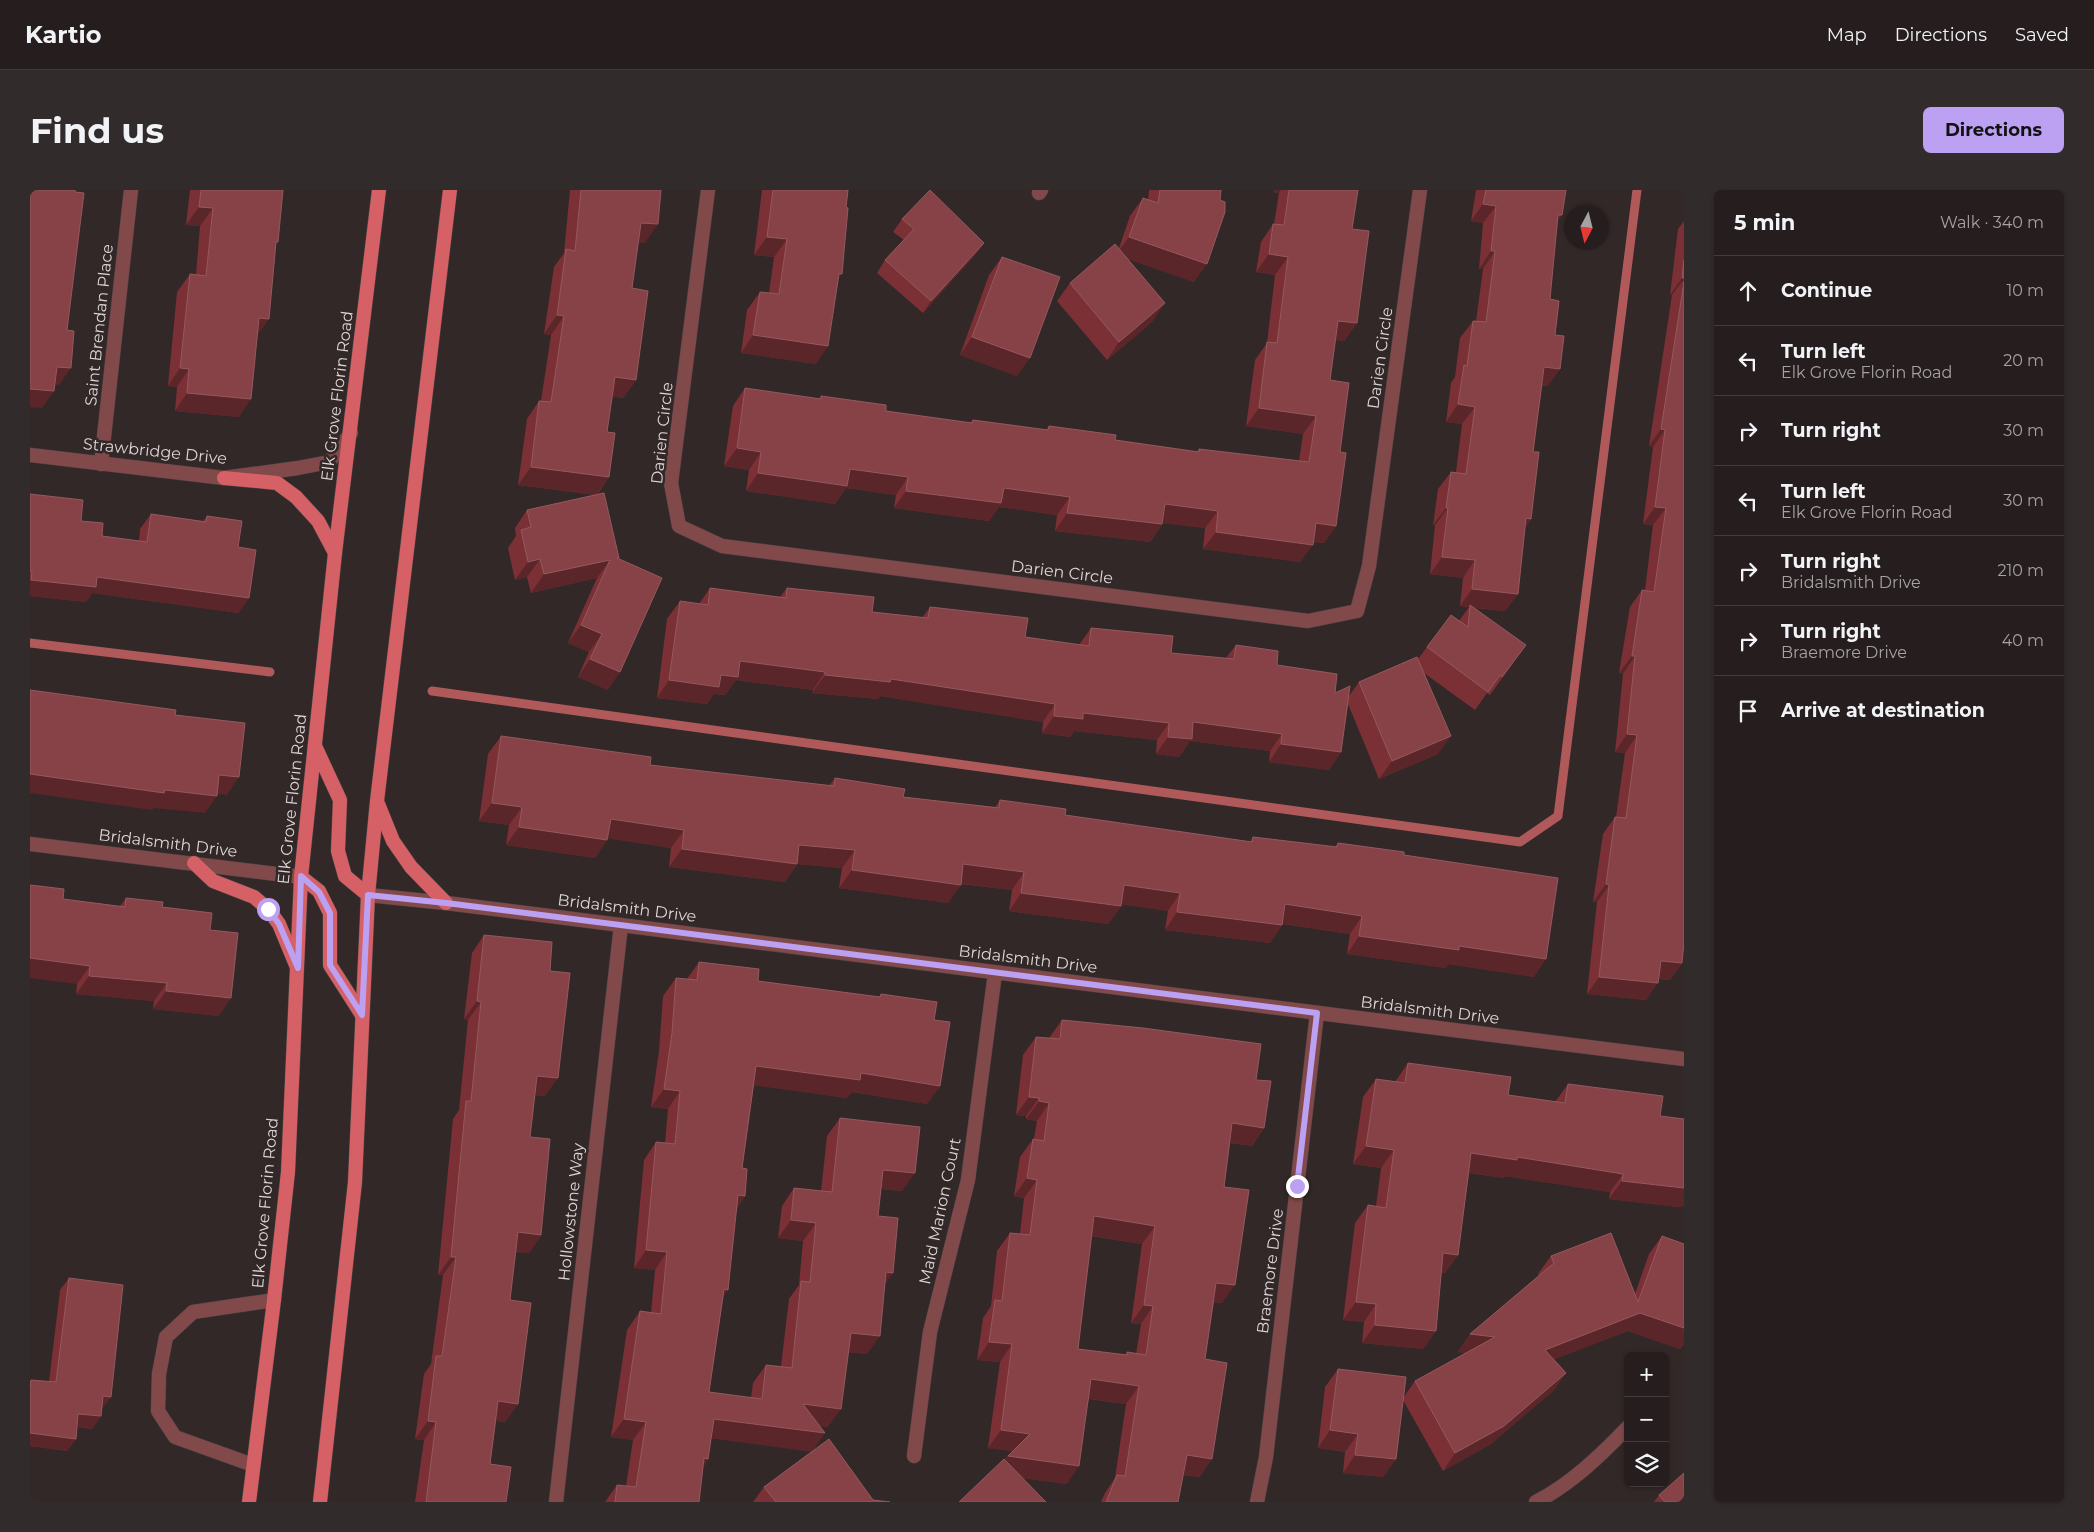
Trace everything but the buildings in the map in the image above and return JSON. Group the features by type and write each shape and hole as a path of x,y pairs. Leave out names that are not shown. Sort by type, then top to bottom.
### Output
{"main road":[{"name":"Elk Grove Florin Road","path":"249,1502 288,1172 301,876 335,553 379,190"},
{"path":"320,1502 355,1182 368,895 377,801 450,190"},
{"path":"224,478 277,484 296,497 318,521 335,553"},
{"path":"315,746 340,800 338,851 346,876 368,895"},
{"path":"377,801 393,841 411,867 446,903"},
{"path":"194,863 213,882 254,897 268,909 279,924 298,968"},
{"path":"301,876 319,892 330,913 330,965 362,1015"}],"street":[{"name":"Saint Brendan Place","path":"102,464 131,190"},
{"name":"Darien Circle","path":"708,190 671,482 679,526 722,546 1308,621 1357,610 1369,566 1420,190"},
{"name":"Strawbridge Drive","path":"30,455 224,478 329,462 351,433"},
{"name":"Bridalsmith Drive","path":"30,844 301,876"},
{"name":"Bridalsmith Drive","path":"368,895 446,903 1684,1059"},
{"name":"Hollowstone Way","path":"556,1502 621,926"},
{"name":"Maid Marion Court","path":"914,1456 930,1332 968,1180 995,973"},
{"name":"Braemore Drive","path":"1258,1502 1267,1447 1317,1013"},
{"path":"253,1465 175,1437 158,1412 159,1374 166,1336 194,1312 274,1300"},
{"path":"1536,1502 1572,1479 1601,1455 1624,1431"}],"waterway":[{"path":"432,691 1520,842 1558,816 1637,190"},
{"path":"30,643 270,672"}],"route":[{"path":"268,909 279,924 298,968 301,876 319,892 330,913 330,965 362,1015 368,895 446,903 1317,1013 1297,1186"}]}
